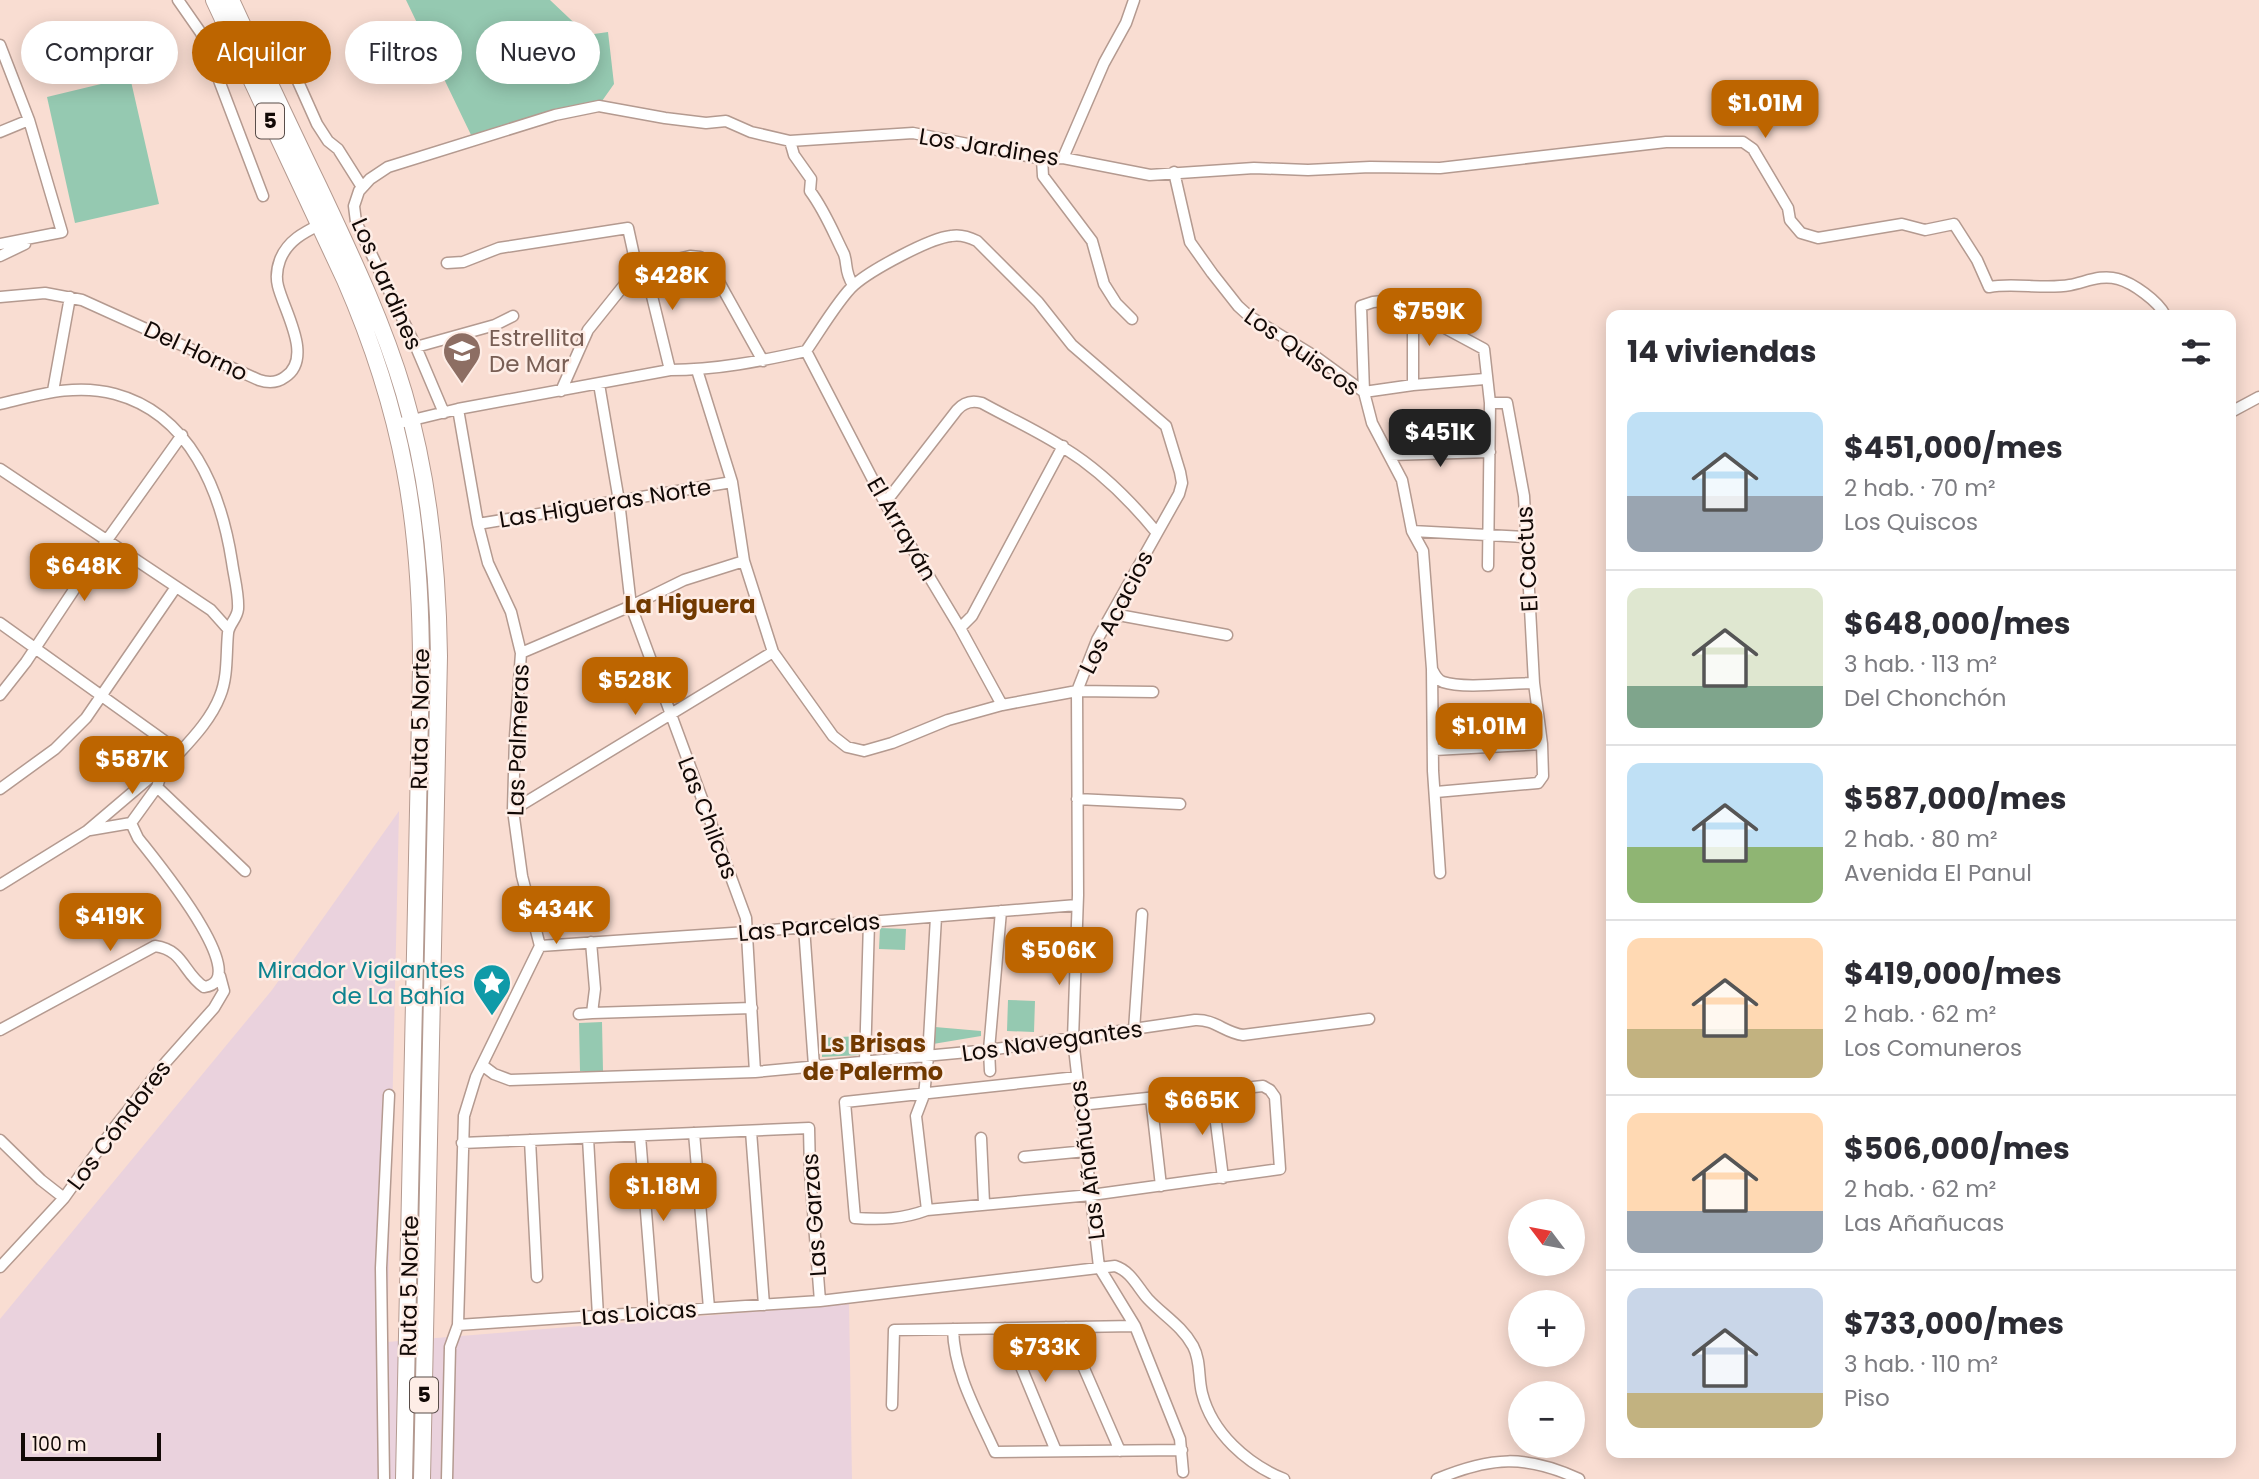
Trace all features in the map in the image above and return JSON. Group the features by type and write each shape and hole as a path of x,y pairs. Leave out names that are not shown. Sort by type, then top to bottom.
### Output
{"highway":[{"name":"Ruta 5 Norte","path":"214,0 327,222"},
{"name":"Ruta 5 Norte","path":"231,0 327,222 404,422 431,526 439,634 422,1479"},
{"name":"Ruta 5 Norte","path":"404,422 415,526 421,632 404,1479"}],"street":[{"path":"178,0 206,44 263,196"},
{"path":"1063,158 1104,63 1126,23 1134,0"},
{"path":"0,45 29,120 62,232 0,244"},
{"path":"299,84 317,124 328,141 338,149 362,187"},
{"name":"Los Jardines","path":"444,413 416,346 356,222 354,206 362,187 378,172 397,163 477,141 555,115 599,106 706,123 726,121 751,132 790,141 913,133 1042,159 1063,158 1150,174 1254,168 1440,168 1666,142 1743,142 1753,149 1788,208 1790,220 1801,233 1818,238 1902,224 1936,230 1954,224 1977,260 1989,287 2068,285 2100,277 2119,279 2162,310"},
{"path":"0,132 29,120"},
{"path":"404,422 458,409 670,370 697,370 763,361 806,351 853,285 845,268 845,257 825,210 810,191 811,179 794,155 790,141"},
{"path":"1042,159 1043,176 1092,241 1104,284 1116,303 1132,319"},
{"name":"Los Quiscos","path":"1174,172 1190,242 1238,306 1249,316 1316,357 1364,392 1372,423 1402,480 1412,531 1423,551 1432,670 1440,873"},
{"name":"Del Horno","path":"0,297 30,293 70,297 105,309 259,380 276,382 290,373 298,352 293,328 278,286 278,265 294,239 327,222"},
{"path":"447,263 463,262 499,248 628,228 637,269 651,292 670,370"},
{"path":"0,256 47,234"},
{"name":"Los Acacios","path":"853,285 904,254 940,238 959,235 977,241 1038,302 1072,345 1166,426 1181,472 1179,494 1090,654 1077,691"},
{"path":"561,391 588,330 637,269 690,256 706,261 763,361"},
{"path":"53,391 70,297"},
{"path":"1485,379 1364,392 1360,306 1393,300 1484,349 1490,452 1488,566"},
{"path":"1413,311 1413,385"},
{"path":"416,346 495,325 513,316"},
{"name":"El Arrayán","path":"806,351 885,503 960,628 1002,705"},
{"path":"697,370 732,482 744,561 773,652 833,736 842,744 864,751 892,743 948,720 1002,705 1077,691 1153,692"},
{"name":"Las Chilcas","path":"599,384 619,500 631,606 746,918 755,1072"},
{"path":"0,404 53,391 87,389 127,398 162,417 182,435 200,460 229,544 238,611 228,629 221,694 209,715 180,752 87,831 0,885"},
{"path":"2236,409 2259,397"},
{"path":"885,503 957,410 969,402 982,403 1063,446 1111,483 1157,533"},
{"name":"El Cactus","path":"1436,792 1538,783 1543,776 1534,683 1524,496 1507,403 1489,403"},
{"name":"Las Palmeras","path":"458,409 478,524 488,563 511,612 521,653 514,737 513,810 522,876 540,946"},
{"path":"0,695 182,435"},
{"path":"960,628 972,616 1063,446"},
{"path":"1389,455 1490,452"},
{"path":"0,469 215,613 228,629"},
{"name":"Las Higueras Norte","path":"478,524 732,482"},
{"path":"1412,531 1525,537"},
{"path":"521,653 684,580 744,561"},
{"path":"0,789 65,739 102,696 176,587"},
{"path":"1113,614 1227,635"},
{"path":"0,623 180,752"},
{"path":"513,810 773,652"},
{"path":"1432,670 1436,678 1452,683 1534,683"},
{"name":"Las Añañucas","path":"1077,691 1077,905 1073,1039 1099,1267 1135,1326 1180,1439 1183,1472"},
{"path":"1434,750 1542,744"},
{"path":"87,831 131,823 157,787 163,767"},
{"path":"157,787 245,871"},
{"path":"1077,799 1180,804"},
{"path":"0,1030 155,946 169,948 204,987 212,986 220,975 208,933 138,838 131,823"},
{"name":"Las Parcelas","path":"540,946 1077,905"},
{"path":"990,1071 989,1050 1001,911"},
{"path":"1133,1030 1142,914"},
{"path":"928,1210 916,1116 924,1095 928,1056 936,917"},
{"path":"866,1062 869,922"},
{"path":"804,927 814,1066"},
{"path":"591,942 596,989 592,1013"},
{"path":"447,1479 450,1348 458,1325 462,1143 467,1103 482,1065 540,946"},
{"name":"Los Cóndores","path":"0,1267 64,1198 114,1128 222,997 224,991 220,975"},
{"path":"579,1014 752,1008"},
{"name":"Los Navegantes","path":"482,1065 494,1074 510,1080 755,1072 989,1050 1201,1020 1214,1022 1231,1032 1243,1035 1369,1019"},
{"path":"1077,1077 845,1102 855,1218 882,1220 928,1210 1091,1195 1280,1169 1276,1102 1273,1093 1263,1086 1080,1105"},
{"path":"1212,1091 1223,1178"},
{"path":"384,1479 381,1269 389,1095"},
{"path":"1151,1098 1161,1186"},
{"name":"Las Garzas","path":"751,1131 809,1128 820,1301"},
{"path":"462,1143 751,1131 764,1305"},
{"path":"694,1133 709,1308"},
{"path":"640,1136 654,1312"},
{"path":"588,1138 598,1316"},
{"path":"981,1138 985,1203"},
{"path":"0,1140 41,1180 64,1198"},
{"path":"530,1140 537,1277"},
{"path":"1024,1157 1086,1151"},
{"path":"1099,1267 1115,1266 1124,1270 1148,1299 1181,1329 1196,1352 1202,1396 1214,1420 1248,1461 1284,1479"},
{"name":"Las Loicas","path":"458,1325 820,1301 1099,1267"},
{"path":"892,1405 894,1330 1135,1326"},
{"path":"1066,1327 1120,1451"},
{"path":"1005,1328 1056,1451"},
{"path":"953,1329 953,1349 958,1368 995,1452 1182,1450"},
{"path":"1437,1479 1476,1464 1505,1461 1535,1464 1579,1479"}],"shaded area":[{"path":"399,811 387,1342 849,1304 852,1479 0,1479 0,1319 272,990"}],"green space":[{"path":"406,0 550,0 572,21 476,21 476,84 600,84 600,33 608,32 614,84 602,101 555,109 472,137 446,84 462,84 462,21 416,21"},
{"path":"101,84 132,84 159,204 75,223 47,97"},
{"path":"880,928 906,929 905,950 879,949"},
{"path":"1008,1000 1035,1001 1034,1032 1007,1031"},
{"path":"602,1022 603,1071 580,1071 579,1023"},
{"path":"935,1027 981,1031 981,1036 933,1044"},
{"path":"859,1036 860,1055 822,1057 822,1038"}],"place":[{"name":"Estrellita De Mar","path":"462,385"},
{"name":"Mirador Vigilantes de La Bahía","path":"492,1017"}],"district":[{"name":"La Higuera","path":"690,605"},
{"name":"Ls Brisas de Palermo","path":"873,1058"}]}
